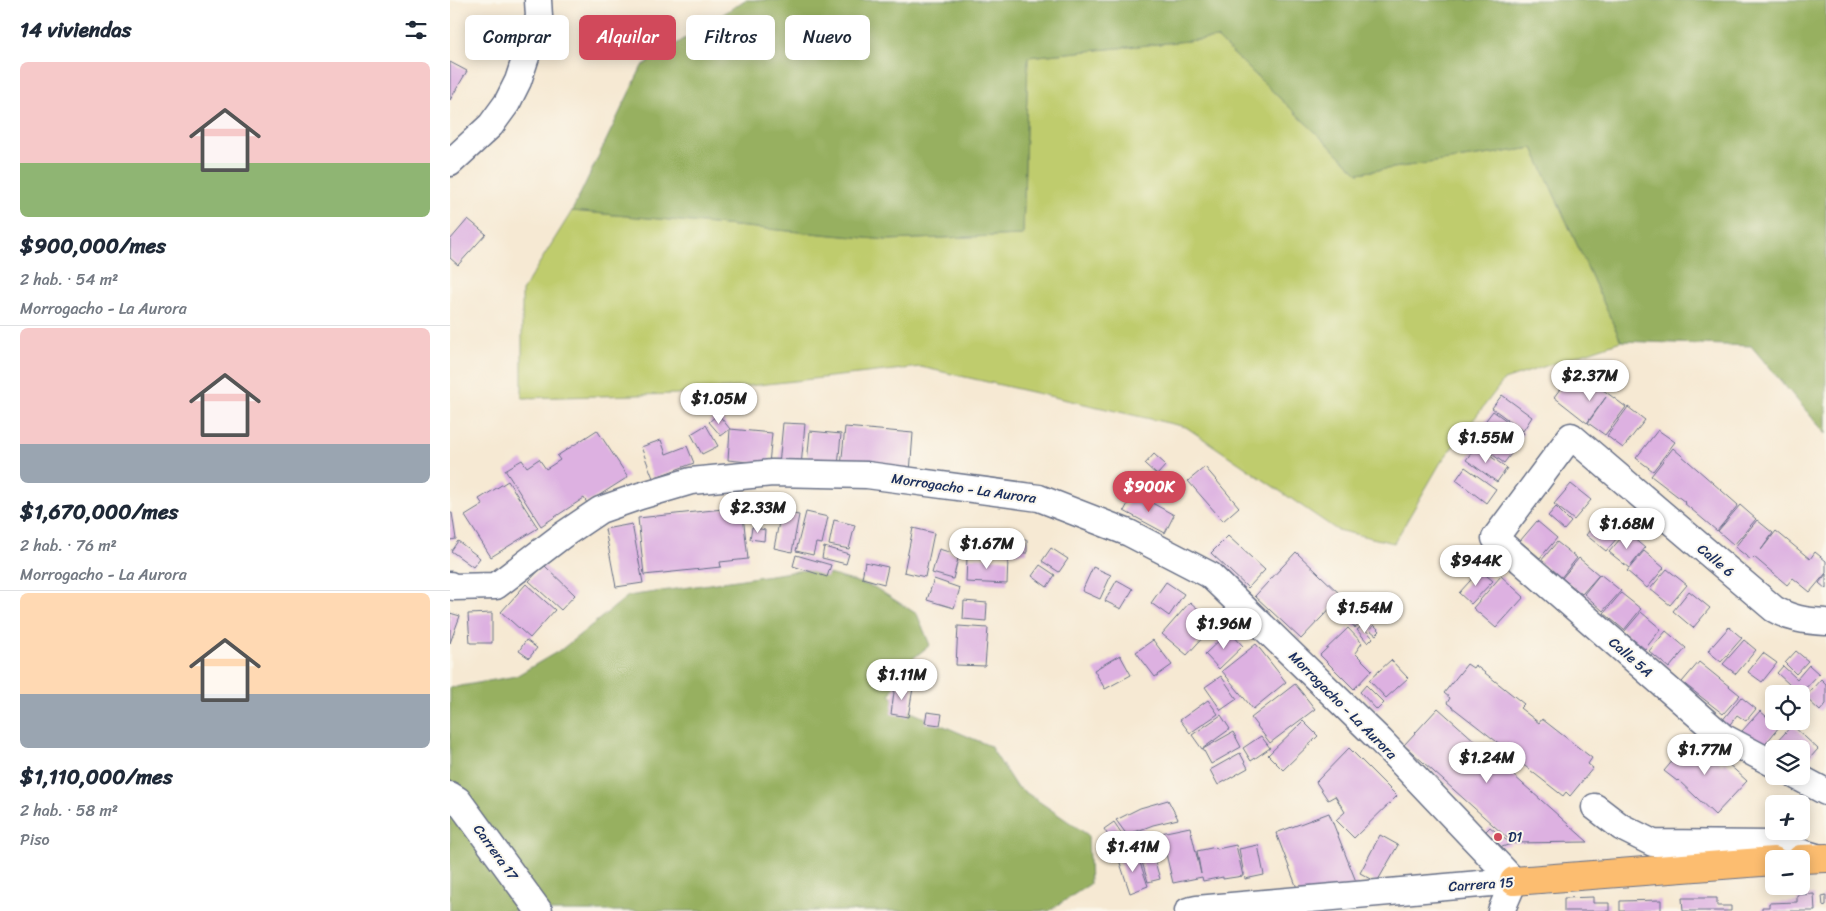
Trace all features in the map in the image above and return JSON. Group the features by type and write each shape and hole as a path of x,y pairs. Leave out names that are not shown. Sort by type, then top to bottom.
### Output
{"main road":[{"name":"Carrera 15","path":"1514,881 1765,862"}],"street":[{"path":"450,163 490,125 507,103 518,81 538,17 538,0"},
{"name":"Calle 5A","path":"1571,436 1495,538 1723,737 1765,759"},
{"name":"Calle 6","path":"1571,436 1774,609 1795,619 1826,622"},
{"name":"Morrogacho - La Aurora","path":"450,585 453,587 496,586 563,535 600,510 691,481 772,473 866,475 1039,498 1130,533 1210,575 1381,741 1514,881"},
{"path":"1810,783 1826,792"},
{"name":"Carrera 17","path":"450,795 458,800 539,911"},
{"path":"1595,807 1621,827 1653,843 1772,844 1816,858"},
{"path":"1501,911 1514,881"},
{"name":"Carrera 15","path":"1188,911 1197,909 1388,901 1514,881"}],"green space":[{"path":"745,0 1826,0 1826,434 1751,346 1621,341 1533,148 1358,173 1217,38 1028,57 1023,235 887,240 572,211 642,66 651,60 676,60 676,44 686,38 686,60 775,60 775,15 722,15"},
{"path":"1217,38 1358,173 1533,148 1621,341 1504,380 1441,462 1394,543 1337,530 1186,427 921,367 676,394 522,398 522,291 572,211 887,240 1023,235 1028,57"},
{"path":"811,569 874,587 917,614 930,645 901,668 890,695 909,711 990,746 1015,785 1088,835 1090,884 1049,911 450,911 450,688 516,676 562,649 628,596"}],"building":[{"path":"450,62 467,71 450,100"},
{"path":"468,219 486,234 458,265 450,258 450,240"},
{"path":"1575,369 1626,407 1605,435 1588,423 1606,397 1587,423 1554,397"},
{"path":"1502,395 1532,417 1523,431 1492,408"},
{"path":"1628,407 1645,420 1623,448 1607,436"},
{"path":"1493,411 1524,433 1514,446 1483,424"},
{"path":"718,414 730,429 721,436 709,422"},
{"path":"783,423 805,424 801,466 779,465"},
{"path":"706,425 718,446 702,454 691,434"},
{"path":"845,427 913,433 910,473 841,467"},
{"path":"1483,428 1514,450 1504,463 1474,441"},
{"path":"730,429 772,433 769,464 728,460"},
{"path":"597,430 628,477 587,503 584,498 541,526 505,470 522,460 527,467 539,459 546,469 560,460 557,456"},
{"path":"1658,430 1675,442 1653,471 1636,458"},
{"path":"810,431 841,434 838,467 807,464"},
{"path":"661,440 666,454 687,446 694,463 653,478 641,447"},
{"path":"1476,446 1507,468 1497,482 1466,460"},
{"path":"1673,448 1738,505 1717,531 1685,502 1651,476"},
{"path":"1154,454 1166,465 1157,475 1145,464"},
{"path":"1205,467 1239,507 1223,521 1188,481"},
{"path":"1465,467 1496,489 1486,503 1456,480"},
{"path":"508,481 538,528 491,557 465,516 483,505 479,499"},
{"path":"1571,484 1591,500 1574,520 1554,504"},
{"path":"1134,493 1174,515 1165,533 1124,511"},
{"path":"1740,505 1756,519 1734,545 1718,531"},
{"path":"742,507 748,559 720,562 721,567 644,575 638,518"},
{"path":"1556,507 1571,522 1564,530 1548,516"},
{"path":"781,512 799,515 792,552 774,548"},
{"path":"806,512 828,517 822,544 816,543 813,555 796,551"},
{"path":"450,513 452,513 456,539 450,540"},
{"path":"1603,514 1623,531 1606,551 1586,535"},
{"path":"834,520 855,525 849,549 829,545"},
{"path":"1757,520 1773,533 1761,550 1776,531 1810,559 1815,552 1826,561 1826,573 1810,592 1793,578 1787,585 1754,557 1751,560 1735,547"},
{"path":"1537,521 1557,538 1540,558 1520,541"},
{"path":"632,524 643,583 616,587 605,529"},
{"path":"752,527 765,530 764,541 750,539"},
{"path":"913,528 934,533 925,577 904,572"},
{"path":"1626,532 1645,548 1629,568 1609,552"},
{"path":"1228,536 1265,570 1248,588 1211,553"},
{"path":"1007,540 1027,540 1027,553 1007,553"},
{"path":"458,541 480,558 473,567 451,551"},
{"path":"1557,542 1577,558 1560,579 1540,562"},
{"path":"824,547 849,554 846,564 822,558"},
{"path":"1051,548 1068,559 1059,572 1042,561"},
{"path":"939,549 959,555 953,579 932,573"},
{"path":"1644,551 1664,568 1647,588 1627,571"},
{"path":"1296,552 1342,596 1301,639 1255,596"},
{"path":"796,555 831,565 827,577 793,566"},
{"path":"967,557 1008,559 1007,584 966,582"},
{"path":"1579,558 1599,575 1582,594 1562,578"},
{"path":"865,562 888,567 884,584 862,578"},
{"path":"544,565 575,595 561,610 529,581"},
{"path":"1040,565 1055,575 1047,587 1032,576"},
{"path":"1093,567 1111,575 1100,599 1082,591"},
{"path":"1667,569 1687,585 1670,605 1650,589"},
{"path":"1480,570 1493,581 1471,604 1459,593"},
{"path":"1600,574 1621,591 1603,611 1584,594"},
{"path":"1826,574 1826,589 1819,583"},
{"path":"1501,576 1524,597 1496,628 1473,608"},
{"path":"934,579 960,588 954,608 927,600"},
{"path":"1117,580 1133,589 1121,609 1105,601"},
{"path":"1166,582 1184,594 1169,616 1151,603"},
{"path":"526,584 555,610 530,638 501,612"},
{"path":"1689,591 1710,608 1693,628 1673,611"},
{"path":"1621,593 1641,609 1624,630 1604,613"},
{"path":"964,601 987,603 986,621 963,619"},
{"path":"1190,602 1215,624 1187,655 1162,634"},
{"path":"1641,612 1661,629 1645,649 1624,632"},
{"path":"450,613 460,616 450,643"},
{"path":"492,613 492,643 470,643 468,614"},
{"path":"1363,613 1367,618 1355,628 1351,623"},
{"path":"1374,625 1380,631 1376,635 1370,630"},
{"path":"958,626 988,628 985,666 956,665"},
{"path":"1362,626 1373,638 1368,643 1357,630"},
{"path":"1729,627 1742,638 1721,662 1708,651"},
{"path":"1348,628 1362,643 1355,653 1372,670 1354,689 1320,655"},
{"path":"1229,631 1243,646 1219,669 1205,654"},
{"path":"1666,631 1686,648 1669,668 1649,651"},
{"path":"526,640 537,648 529,658 519,651"},
{"path":"1153,640 1172,665 1155,677 1136,652"},
{"path":"1744,640 1756,650 1736,674 1723,664"},
{"path":"1256,644 1286,682 1253,709 1222,671"},
{"path":"1796,651 1808,661 1796,674 1785,663"},
{"path":"1763,653 1777,663 1762,682 1748,672"},
{"path":"1120,655 1131,675 1105,689 1094,670"},
{"path":"1391,660 1408,678 1386,698 1369,680"},
{"path":"1699,662 1740,695 1723,714 1682,682"},
{"path":"1467,664 1473,668 1475,665 1524,704 1520,708 1539,723 1542,719 1592,758 1588,764 1593,768 1570,796 1566,792 1563,796 1512,756 1515,752 1503,743 1501,745 1447,703 1450,698 1444,693"},
{"path":"1809,665 1819,674 1809,685 1790,685 1777,673 1783,666 1797,679"},
{"path":"1221,676 1237,699 1221,710 1205,687"},
{"path":"1821,679 1826,684 1826,704 1820,711 1810,702 1810,691"},
{"path":"1295,684 1315,709 1270,743 1251,718"},
{"path":"895,685 913,688 908,717 891,714"},
{"path":"1366,685 1384,703 1377,710 1360,692"},
{"path":"1741,697 1756,709 1746,721 1737,715 1725,731 1718,726"},
{"path":"1208,700 1218,714 1190,733 1180,720"},
{"path":"1438,708 1588,842 1513,843 1404,745"},
{"path":"1760,711 1765,715 1765,730 1777,730 1769,740 1765,740 1763,747 1742,731"},
{"path":"927,712 942,714 940,725 925,723"},
{"path":"1221,715 1230,729 1202,749 1192,735"},
{"path":"1303,721 1318,736 1283,770 1268,755"},
{"path":"1788,730 1797,730 1808,740 1779,740"},
{"path":"1233,732 1241,747 1211,764 1203,749"},
{"path":"1261,736 1270,748 1251,761 1243,748"},
{"path":"1691,739 1707,750 1722,765 1725,761 1747,781 1715,815 1678,780 1664,771"},
{"path":"1810,742 1818,749 1810,758"},
{"path":"1349,748 1397,796 1354,838 1336,820 1345,812 1335,796 1328,800 1316,782"},
{"path":"1240,753 1248,768 1218,785 1210,770"},
{"path":"1168,800 1178,819 1153,825 1127,835 1116,820 1140,808"},
{"path":"1329,813 1359,889 1300,896 1276,833"},
{"path":"1114,822 1126,840 1115,846 1104,829"},
{"path":"1190,827 1201,874 1197,851 1236,845 1243,876 1203,881 1202,877 1173,883 1161,833"},
{"name":"D1","path":"1490,827 1511,844 1502,847 1486,831"},
{"path":"1147,835 1160,879 1148,882 1135,838"},
{"path":"1380,835 1398,845 1377,882 1360,873"},
{"path":"1258,845 1264,875 1245,879 1239,849"},
{"path":"1137,854 1148,886 1130,893 1119,860"},
{"path":"1814,894 1815,911 1762,911 1762,907 1769,907 1769,903 1797,902 1797,895"},
{"path":"1826,895 1826,905 1823,906 1822,896"},
{"path":"1593,897 1593,903 1609,903 1609,911 1564,911 1564,898"},
{"path":"1682,898 1717,898 1717,906 1731,906 1731,911 1683,911"},
{"path":"1661,900 1661,911 1620,911 1620,901"}],"place":[{"name":"D1","path":"1498,837"}]}
